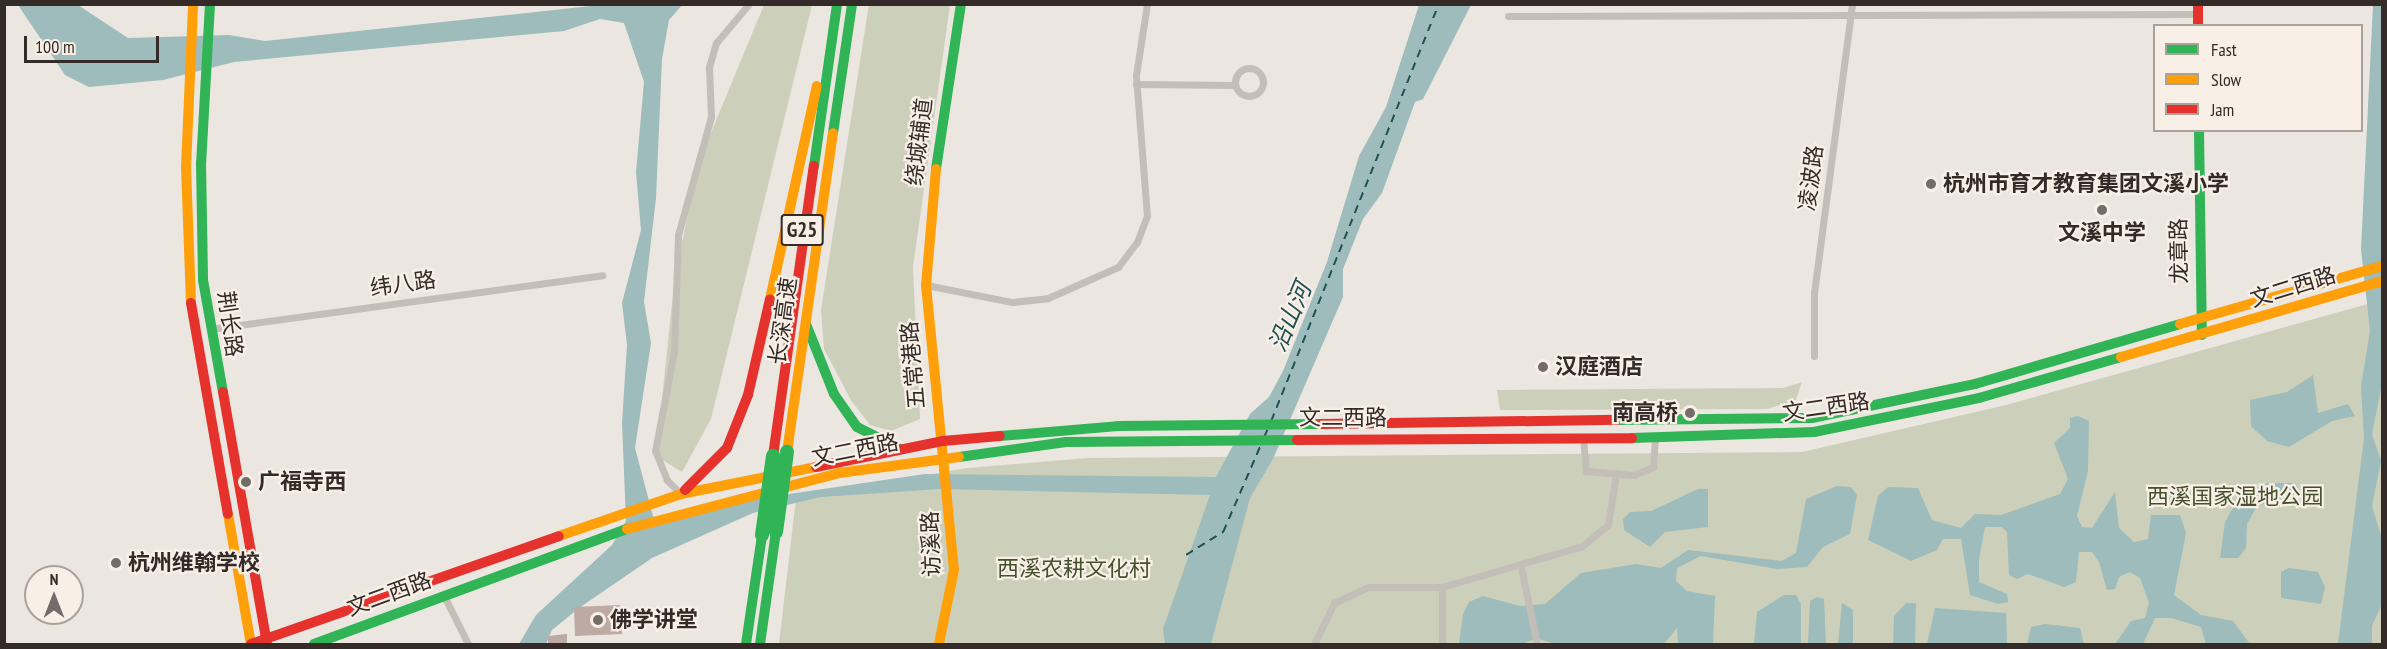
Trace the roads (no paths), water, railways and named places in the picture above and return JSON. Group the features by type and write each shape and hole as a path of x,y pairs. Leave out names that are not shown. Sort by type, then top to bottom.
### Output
{"main road":[{"name":"荆长路","path":"193,4 188,284 251,644"},
{"name":"荆长路","path":"210,4 201,222 210,329 267,642"},
{"name":"长深高速","path":"746,645 762,535 780,454 805,319 852,4"},
{"name":"绕城辅道","path":"927,285 939,137 961,4"},
{"path":"681,494 708,473 727,448 748,395 837,5"},
{"name":"长深高速","path":"760,645 776,532 780,454 837,5"},
{"name":"龙章路","path":"2199,132 2202,335"},
{"name":"文二西路","path":"251,644 267,642 652,502 903,448 943,441 1181,425 1377,425 1812,417 1975,384 2382,266"},
{"name":"文二西路","path":"314,645 658,518 839,473 947,462 1066,442 1761,436 1908,416 2202,335 2382,281"},
{"name":"五常港路","path":"927,285 943,441"},
{"path":"805,319 834,394 857,427 878,442 903,448"},
{"name":"访溪路","path":"939,645 953,592 950,501 943,441"}],"street":[{"path":"681,494 667,480 655,451 674,351 678,235 711,117 709,67 713,51 749,4"},
{"path":"927,285 1012,302 1048,298 1118,267 1137,242 1147,216 1136,84 1147,4"},
{"name":"凌波路","path":"1814,356 1814,293 1852,4"},
{"path":"1508,16 2198,15"},
{"path":"1136,84 1235,85 1249,96 1258,93 1263,81 1247,68 1237,76 1235,85"},
{"name":"纬八路","path":"210,329 602,275"},
{"path":"1583,438 1586,471 1616,474 1648,473 1654,438"},
{"path":"1314,645 1334,603 1344,596 1369,587 1442,587 1563,555 1603,532 1612,514 1616,474"},
{"path":"1521,567 1537,645"},
{"path":"1442,587 1442,645"},
{"path":"444,596 468,645"}],"water":[{"path":"18,5 78,5 128,38 229,35 265,41 600,5 682,5 669,20 662,59 656,198 644,302 651,343 635,448 653,516 664,522 749,500 925,474 1216,477 1250,414 1269,397 1283,371 1327,262 1359,156 1386,107 1419,5 1471,5 1423,99 1415,102 1382,193 1363,219 1343,269 1343,297 1273,459 1250,498 1211,644 1165,644 1163,629 1210,495 940,489 821,497 753,513 652,558 579,608 552,630 546,644 519,644 536,615 612,545 626,521 622,423 627,345 622,303 641,230 636,172 644,82 624,23 600,19 564,31 234,62 163,80 89,87 65,75"},
{"path":"2373,5 2382,5 2382,384 2372,434 2381,461 2372,506 2382,539 2382,604 2372,626 2372,644 2338,644 2364,438 2361,386 2370,331 2361,249"},
{"path":"2313,375 2318,413 2348,404 2355,416 2332,421 2289,447 2267,441 2251,426 2250,400 2287,392"},
{"path":"2078,416 2089,421 2088,471 2077,516 2082,527 2092,528 2115,492 2119,528 2134,542 2148,539 2151,515 2180,515 2186,533 2174,595 2201,615 2233,621 2250,644 2206,644 2201,627 2171,618 2155,618 2143,644 2115,644 2131,621 2145,618 2149,603 2140,578 2130,572 2119,577 2115,589 2107,590 2099,562 2092,552 2079,552 2076,582 2064,587 2028,574 2017,579 2009,575 2007,532 2001,527 1985,527 1979,560 1979,582 2007,594 2008,602 1998,604 1970,595 1961,539 1943,539 1937,550 1911,561 1868,540 1878,496 1888,487 1918,488 1932,520 1961,528 1975,514 2001,515 2060,494 2068,479 2054,443 2070,428 2070,418"},
{"path":"2268,483 2296,483 2299,494 2257,506 2247,524 2246,548 2238,558 2220,558 2225,522 2240,495"},
{"path":"1837,486 1851,487 1857,495 1850,534 1823,547 1807,567 1777,569 1701,556 1677,568 1676,581 1687,591 1715,596 1713,644 1678,644 1677,628 1664,644 1555,644 1536,638 1523,644 1459,644 1463,614 1469,602 1483,596 1520,606 1545,604 1581,573 1636,564 1661,568 1688,550 1782,561 1796,553 1806,499"},
{"path":"1698,489 1708,489 1708,527 1665,532 1650,547 1624,530 1623,519 1630,512 1651,511"},
{"path":"2289,568 2318,572 2325,587 2321,604 2281,598 2281,572"},
{"path":"1784,595 1796,595 1801,604 1801,644 1754,644 1757,612"},
{"path":"1817,597 1824,599 1826,644 1808,644 1810,601"},
{"path":"1842,603 1853,610 1853,644 1838,644"},
{"path":"1906,603 1916,603 1915,644 1893,644 1894,616"},
{"path":"1935,608 2006,613 2007,644 1927,644"},
{"path":"2045,624 2080,628 2084,644 2027,644 2031,627"}],"place":[{"name":"杭州市育才教育集团文溪小学","path":"1931,184"},
{"name":"文溪中学","path":"2102,210"},
{"name":"汉庭酒店","path":"1543,367"},
{"name":"南高桥","path":"1690,413"},
{"name":"广福寺西","path":"246,482"},
{"name":"杭州维翰学校","path":"116,563"},
{"name":"佛学讲堂","path":"598,620"}],"water label":[{"name":"沿山河","path":"1290,317"}],"park label":[{"name":"西溪国家湿地公园","path":"2235,497"},
{"name":"西溪农耕文化村","path":"1074,569"}]}
